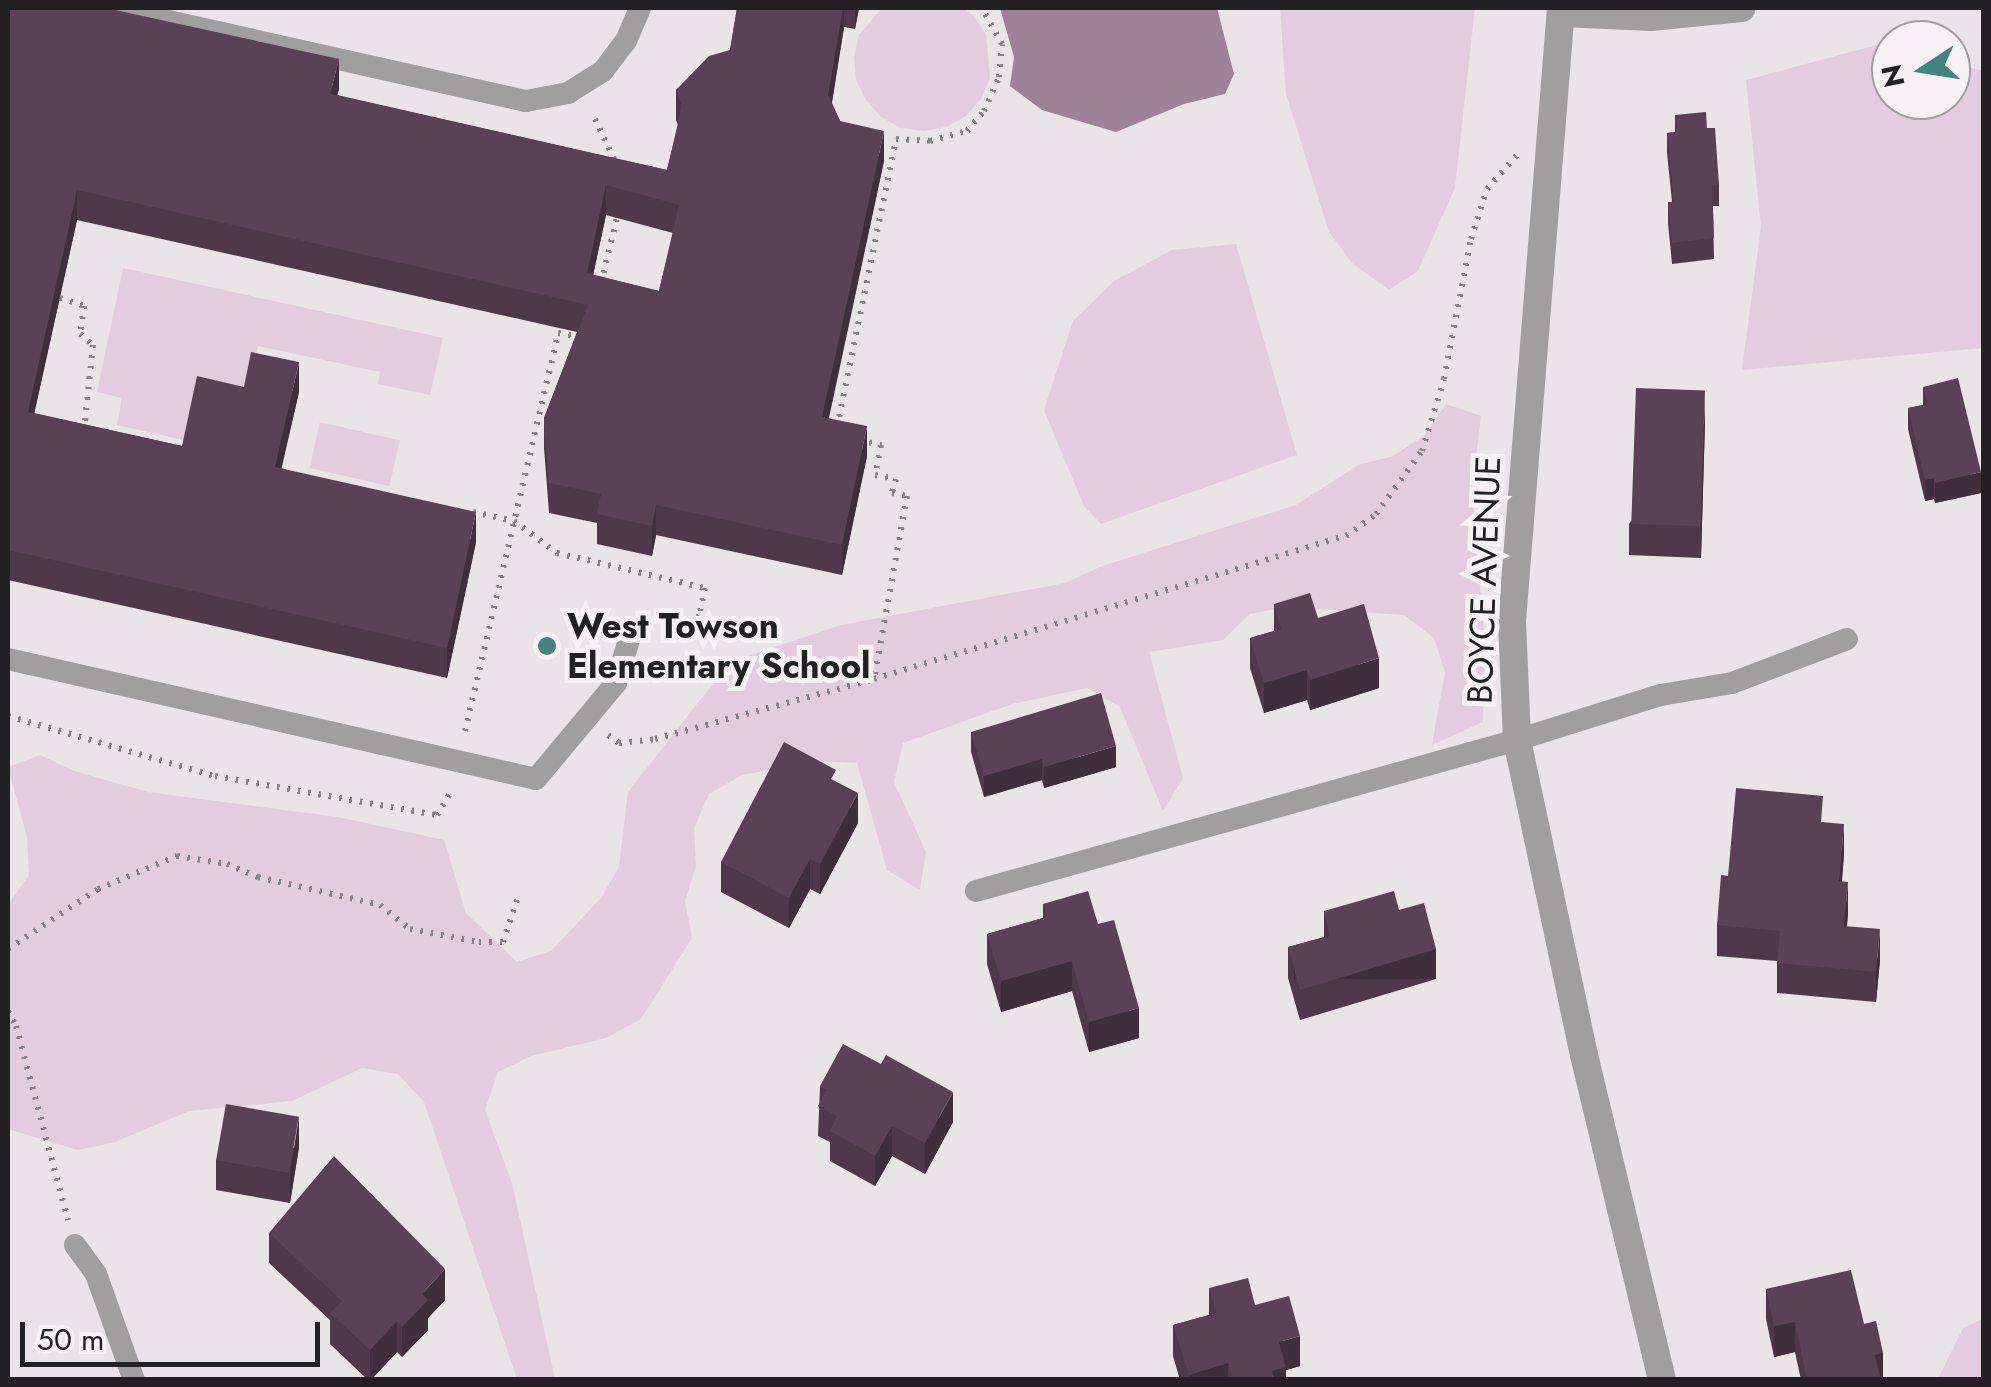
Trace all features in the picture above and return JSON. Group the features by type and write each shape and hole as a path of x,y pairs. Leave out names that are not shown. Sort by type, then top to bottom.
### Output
{"street":[{"path":"1561,10 1651,17 1742,8"},
{"name":"BOYCE AVENUE","path":"1561,10 1544,183 1512,621 1517,740 1584,1055 1662,1380"}],"lane":[{"path":"110,8 178,14 526,101 568,93 603,71 626,41 640,8"},
{"path":"8,659 536,779 616,683 632,630"},
{"path":"976,891 1517,740 1661,694 1732,683 1847,639"},
{"path":"75,1245 96,1274 134,1380"}],"path":[{"path":"835,435 896,140 930,141 967,131 984,111 999,78 1002,44 982,8"},
{"path":"595,120 618,166"},
{"path":"586,719 619,744 655,738 874,678 1346,536 1376,514 1422,451 1437,409 1471,239 1487,189 1510,160 1552,132"},
{"path":"600,286 621,200"},
{"path":"60,298 84,306 80,334 94,344 82,430 101,434"},
{"path":"8,716 215,776 437,815 452,790 558,333 587,338"},
{"path":"850,438 881,445 875,475 896,479 892,493 906,496 874,678"},
{"path":"458,509 514,521 556,553 704,588 699,618 632,630"},
{"path":"8,949 98,889 177,856 227,864 258,877 380,905 410,929 479,942 504,942 519,894"},
{"path":"8,1011 16,1026 75,1245"}],"shaded area":[{"path":"882,8 963,8 973,15 986,34 990,78 981,99 966,116 946,127 924,131 901,128 881,117 866,100 856,80 854,57 859,35"},
{"path":"1000,8 1217,8 1234,74 1225,94 1184,104 1116,132 1042,110 1010,86 1014,57"},
{"path":"1280,8 1475,8 1455,188 1418,271 1389,290 1352,263 1329,232 1286,94"},
{"path":"1871,46 1871,120 1971,120 1971,68 1983,71 1983,348 1742,370 1761,227 1746,80"},
{"path":"1236,244 1297,455 1101,524 1084,506 1044,410 1073,321 1114,281 1172,250"},
{"path":"123,268 443,338 430,395 378,384 380,372 258,346 243,412 188,441 117,425 122,398 97,392"},
{"path":"1446,404 1481,416 1472,491 1485,645 1483,722 1432,745 1445,672 1434,638 1404,615 1287,607 1250,614 1223,640 1149,652 1183,778 1163,811 1120,707 1087,688 1012,704 903,743 894,782 926,852 920,890 887,870 857,763 818,761 742,775 709,794 694,828 696,866 685,901 692,938 641,1019 606,1038 531,1056 498,1072 485,1110 512,1183 555,1379 517,1379 424,1102 398,1074 362,1068 292,1101 189,1111 115,1142 78,1150 8,1129 8,905 29,875 27,837 8,767 40,755 74,771 148,792 338,817 444,840 466,913 517,962 551,951 601,898 619,867 628,792 730,662 841,625 1065,583 1102,566 1296,505 1358,465 1393,456 1424,436"},
{"path":"320,422 400,440 389,486 309,468"},
{"path":"1983,1319 1983,1379 1938,1379 1963,1328"}],"building":[{"path":"8,8 106,8 339,59 330,94 667,170 682,106 676,90 709,56 730,50 737,8 843,8 828,95 840,121 884,131 822,417 867,426 842,545 656,505 652,526 597,514 601,494 549,483 544,418 588,305 77,190 28,412 182,446 197,376 244,387 251,352 299,362 275,467 476,512 447,648 8,550","holes":["606,185 679,205 659,291 587,273"]},
{"path":"1706,112 1707,128 1715,128 1719,185 1712,186 1714,238 1672,243 1668,202 1674,202 1667,133 1677,132 1675,115"},
{"path":"1958,378 1981,472 1935,483 1934,478 1925,480 1908,408 1928,404 1923,387"},
{"path":"1636,388 1705,390 1700,526 1631,524"},
{"path":"1310,593 1318,618 1364,604 1379,658 1310,680 1307,670 1264,683 1250,638 1281,629 1274,604"},
{"path":"1101,693 1116,746 1044,767 1042,759 984,776 971,732"},
{"path":"784,742 836,770 831,779 858,793 820,864 810,859 789,898 721,862"},
{"path":"1736,788 1823,796 1821,822 1844,824 1839,881 1848,882 1844,926 1880,929 1876,972 1777,963 1780,931 1717,925 1721,875 1728,876"},
{"path":"1088,891 1098,924 1114,920 1139,1008 1089,1022 1072,961 1001,981 987,934 1046,917 1043,904"},
{"path":"1394,891 1399,910 1424,903 1436,949 1300,990 1288,947 1330,936 1324,911"},
{"path":"843,1044 881,1064 886,1055 953,1092 925,1143 892,1126 875,1156 830,1131 837,1116 818,1106 827,1090 820,1086"},
{"path":"226,1104 299,1117 289,1173 216,1160"},
{"path":"334,1156 445,1269 422,1294 428,1300 402,1327 397,1321 370,1350 330,1313 342,1301 269,1233"},
{"path":"1851,1270 1864,1324 1876,1321 1883,1353 1875,1355 1881,1380 1807,1380 1795,1322 1774,1326 1766,1289"},
{"path":"1248,1278 1255,1305 1289,1296 1300,1336 1279,1342 1286,1367 1272,1371 1275,1380 1233,1380 1228,1363 1189,1375 1173,1325 1216,1313 1209,1288"}],"place":[{"name":"West Towson Elementary School","path":"547,646"}]}
